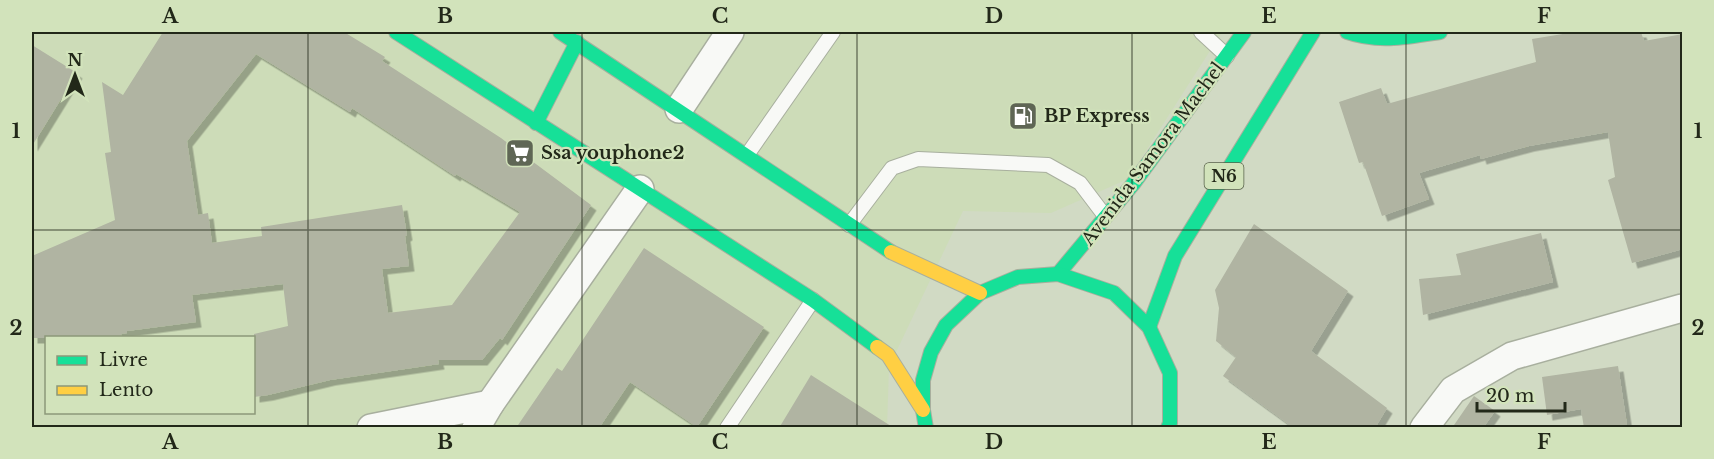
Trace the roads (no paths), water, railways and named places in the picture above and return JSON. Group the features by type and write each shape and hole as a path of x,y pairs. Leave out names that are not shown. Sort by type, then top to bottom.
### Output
{"main road":[{"path":"396,32 813,300 888,355 923,410"},
{"path":"560,32 679,109 885,249 980,293"},
{"name":"Avenida Samora Machel","path":"1058,274 1133,184 1244,32"},
{"name":"N6","path":"1149,327 1175,256 1312,32"},
{"path":"1347,32 1358,37 1393,38 1440,32"},
{"path":"536,123 577,42"},
{"path":"926,428 923,410 923,380 931,352 946,325 980,293 1018,277 1058,274 1114,293 1149,327 1170,373 1172,426"}],"street":[{"path":"679,109 730,32"},
{"path":"476,428 490,404 639,189"},
{"path":"1424,428 1453,390 1512,357 1683,308"},
{"path":"370,428 490,404"}],"lane":[{"path":"747,155 833,32"},
{"path":"1201,32 1227,57"},
{"path":"849,225 892,168 918,159 1048,165 1080,183 1106,217"},
{"path":"728,428 813,300"}],"place":[{"name":"BP Express","path":"1023,116"},
{"name":"Ssa youphone2","path":"520,153"}]}
